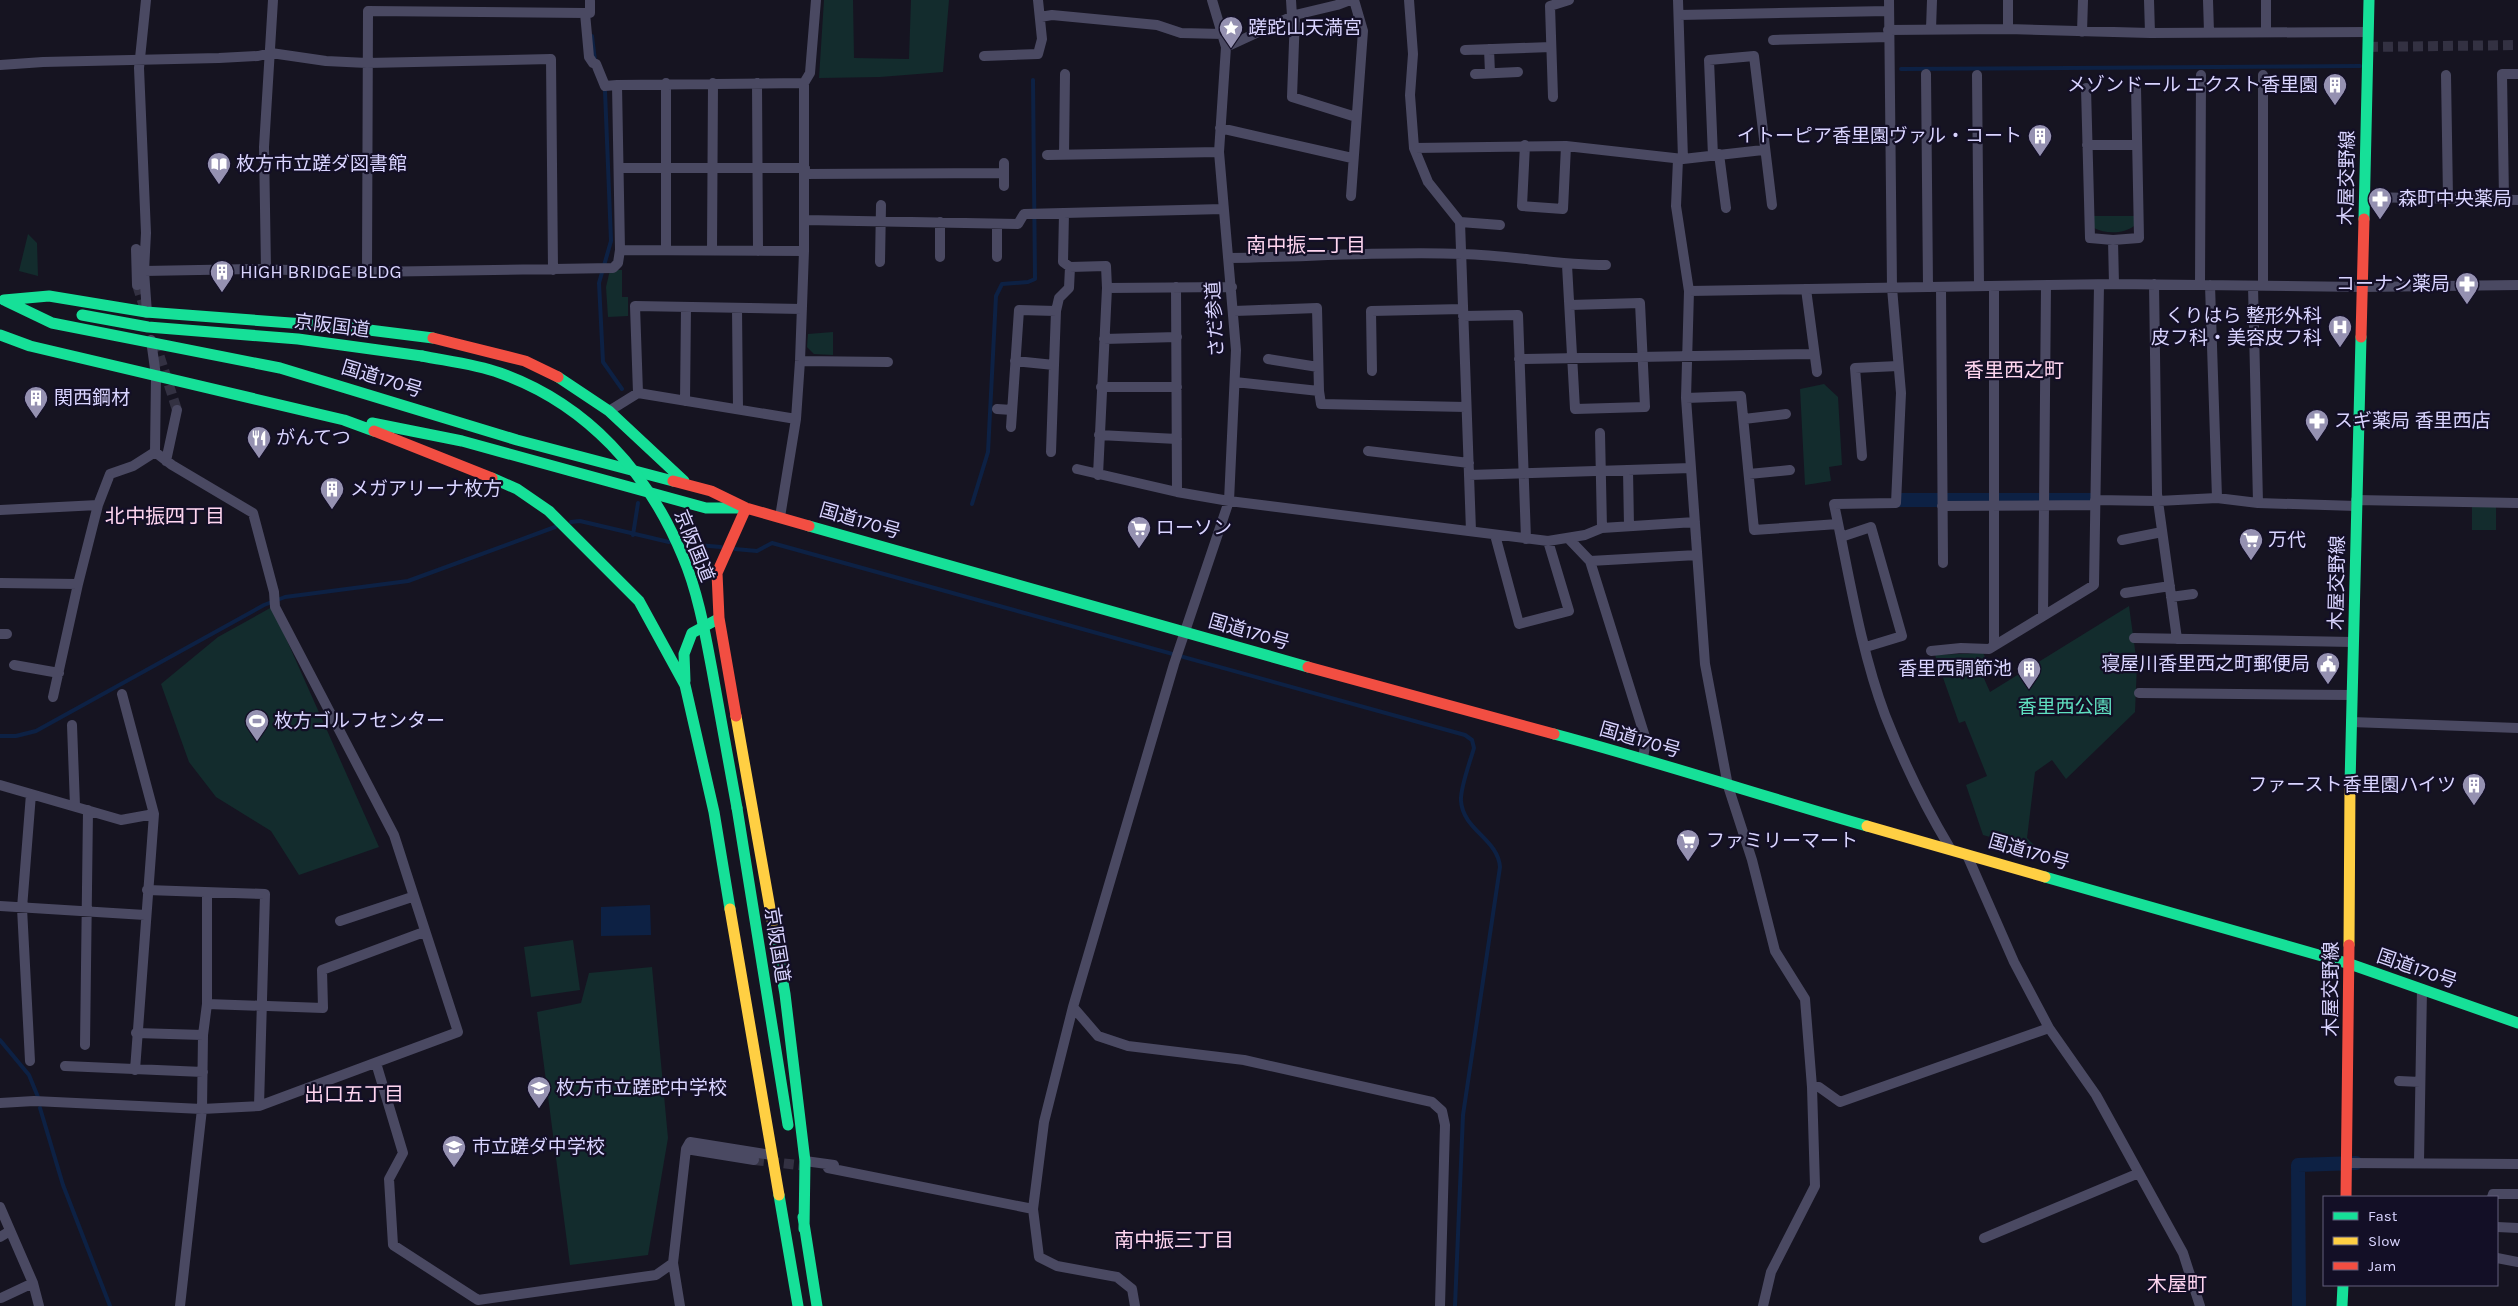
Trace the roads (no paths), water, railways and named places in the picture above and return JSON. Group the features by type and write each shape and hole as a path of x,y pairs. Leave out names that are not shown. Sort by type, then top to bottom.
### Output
{"main road":[{"name":"木屋交野線","path":"2346,1196 2348,1163 2351,722 2368,0"},
{"path":"2,299 49,296 146,312 345,327 436,338 525,360 570,383 609,410 670,470 690,486"},
{"path":"2,299 52,309"},
{"name":"国道170号","path":"2,299 52,323 280,368 517,440 711,491 746,508 1408,695 1643,758 1728,786 1965,852 2350,964 2518,1023"},
{"name":"京阪国道","path":"72,313 148,327 298,338 422,356 498,372 536,388 568,407 622,454 658,503 684,558 702,619 737,808 817,1306"},
{"path":"0,335 30,346 344,420 459,463 517,489 549,511 572,532 639,601 685,685"},
{"name":"国道170号","path":"344,420 391,425 462,441 706,508 746,508"},
{"path":"746,508 717,573 719,618 785,994 805,1161 804,1230"},
{"path":"719,618 692,633 684,654 685,685 714,812 798,1306"},
{"path":"2342,1306 2343,1286"}],"street":[{"path":"146,0 141,60 146,233 144,271 146,312 156,376 154,452"},
{"path":"266,269 264,147 273,0"},
{"path":"780,517 796,419 805,220 804,83 810,73 816,0"},
{"path":"984,56 1038,54 1042,39 1038,0"},
{"name":"さだ参道","path":"1135,1306 1132,1289 1117,1277 1057,1266 1039,1257 1033,1209 1044,1122 1073,1007 1184,631 1230,501 1235,382 1234,311 1219,152 1226,47 1212,0"},
{"path":"1291,0 1293,16 1292,97 1356,117"},
{"path":"1226,47 1293,16 1336,6 1350,0"},
{"path":"1351,196 1352,158 1363,31 1354,0"},
{"path":"1410,0 1413,54 1410,95 1414,148 1428,182 1460,222 1471,531"},
{"path":"1553,97 1550,6 1569,0"},
{"path":"1678,0 1680,159 1676,206 1689,291 1686,398 1705,664 1728,786 1752,860 1775,951 1805,999 1812,1086 1815,1186 1771,1272 1763,1306"},
{"path":"1931,29 1932,0"},
{"path":"2008,0 2008,29"},
{"path":"2082,32 2083,0"},
{"path":"2150,0 2150,33"},
{"path":"2208,0 2209,32"},
{"path":"2266,0 2266,31"},
{"path":"367,272 368,11 590,13 590,1"},
{"path":"1679,15 1889,5 1892,288 1901,393 1896,503 1834,504 1866,648 1885,713 1927,810 1950,848"},
{"path":"585,13 589,57 596,64 606,86 666,83 804,83"},
{"path":"1040,17 1052,15 1157,25 1180,33 1223,34"},
{"path":"1773,40 1931,29 2150,33 2368,32"},
{"path":"1465,50 1552,47"},
{"path":"1489,49 1490,74"},
{"path":"0,65 43,62 219,58 258,56 271,53 326,61 367,63 550,59 553,270"},
{"path":"1726,208 1716,155 1709,60 1730,57 1754,56 1763,150 1772,205"},
{"path":"1475,74 1518,72"},
{"path":"1064,155 1065,74"},
{"path":"1926,74 1928,287"},
{"path":"2504,199 2502,74 2518,74"},
{"path":"1977,75 1979,286"},
{"path":"2201,75 2205,284 2217,498"},
{"path":"2258,502 2258,286 2263,75"},
{"path":"2446,75 2448,198"},
{"path":"666,83 666,249"},
{"path":"712,250 713,84"},
{"path":"758,84 758,251"},
{"path":"144,271 266,269 367,272 613,268 618,263 620,250 617,85"},
{"path":"2086,88 2090,238 2113,240 2139,238 2136,87"},
{"path":"1220,128 1352,158"},
{"path":"1414,148 1526,145 1566,146 1680,159 1763,150"},
{"path":"1526,145 1522,206 1563,209 1566,146"},
{"path":"2087,145 2137,145"},
{"path":"1047,155 1219,152"},
{"path":"619,168 758,168 804,171 875,168 1004,168 1004,186"},
{"path":"2364,197 2518,200"},
{"path":"880,262 881,204"},
{"path":"805,220 1018,224 1024,214 1038,213 1223,210"},
{"path":"1064,213 1064,262 1070,267 1106,266 1107,288 1098,476"},
{"path":"940,222 940,256"},
{"path":"1460,222 1500,225"},
{"path":"997,224 997,257"},
{"path":"2113,240 2114,284"},
{"path":"136,249 137,286"},
{"path":"620,250 804,251"},
{"path":"1229,258 1461,254 1526,258 1567,265 1606,265"},
{"path":"1567,265 1570,305 1574,358 1575,409 1645,407 1640,303 1570,305"},
{"path":"1051,452 1056,310 1059,298 1069,288 1070,267"},
{"path":"1689,291 2114,284 2362,287 2518,285"},
{"path":"2154,284 2158,501 2177,639"},
{"path":"1931,651 1989,649 2094,585 2099,285"},
{"path":"1994,286 1994,646"},
{"path":"2043,616 2046,286"},
{"path":"1176,287 1177,492"},
{"path":"1107,288 1232,287"},
{"path":"1941,287 1943,563"},
{"path":"1806,289 1817,372"},
{"path":"638,393 635,306 802,309"},
{"path":"685,400 686,307"},
{"path":"738,308 738,409"},
{"path":"1234,311 1317,308 1321,404 1466,407"},
{"path":"1011,427 1019,310 1056,310"},
{"path":"1372,372 1370,311 1463,312 1518,315 1526,538"},
{"path":"1104,339 1177,337"},
{"path":"1519,359 1814,354"},
{"path":"1268,359 1318,367"},
{"path":"800,361 888,362"},
{"path":"1015,361 1054,365"},
{"path":"1862,456 1855,368 1898,366"},
{"path":"1235,382 1319,391"},
{"path":"1101,387 1177,387"},
{"path":"609,410 638,393 796,419"},
{"path":"1686,398 1741,396 1754,530 1838,524"},
{"path":"998,409 1012,410"},
{"path":"166,460 177,410"},
{"path":"1744,419 1786,414"},
{"path":"1600,433 1602,528"},
{"path":"1099,436 1177,439"},
{"path":"1368,451 1469,463"},
{"path":"0,1104 34,1101 202,1109 259,1106 458,1032 412,897 394,835 275,607 274,592 254,513 154,452"},
{"path":"53,696 98,505 110,474 133,466 154,452"},
{"path":"1469,475 1691,468"},
{"path":"1077,469 1098,476 1230,501 1548,541 1584,535 1602,528 1695,522"},
{"path":"1628,470 1628,526"},
{"path":"1749,474 1790,470"},
{"path":"1942,506 2044,506 2217,498 2258,502 2518,502"},
{"path":"0,510 98,505"},
{"path":"1841,536 1871,528 1902,636 1866,648"},
{"path":"2122,540 2162,532"},
{"path":"1495,534 1519,624 1568,611 1548,541"},
{"path":"1568,538 1590,561 1646,740 1643,758"},
{"path":"1590,561 1697,555"},
{"path":"0,583 78,584"},
{"path":"2124,592 2170,586"},
{"path":"2171,597 2193,594"},
{"path":"2134,638 2353,642"},
{"path":"14,665 59,673"},
{"path":"122,694 154,814 136,1034 135,1070"},
{"path":"2139,694 2352,696"},
{"path":"2351,722 2518,728"},
{"path":"72,725 75,806"},
{"path":"0,785 121,820 154,814"},
{"path":"30,1061 22,908 31,794"},
{"path":"85,1046 88,810"},
{"path":"1965,852 2014,962 2049,1028 2096,1095 2183,1253 2200,1306"},
{"path":"147,890 265,894 259,1106"},
{"path":"180,1306 202,1109 203,1036 207,1004 207,893"},
{"path":"340,921 412,897"},
{"path":"0,906 145,915"},
{"path":"207,1004 323,1008 322,970 424,932"},
{"path":"2419,1162 2422,990"},
{"path":"1073,1007 1098,1036 1128,1046 1244,1060 1432,1102 1442,1110 1445,1125 1440,1306"},
{"path":"1812,1086 1819,1087 1840,1102 2049,1028"},
{"path":"136,1034 203,1036"},
{"path":"376,1063 403,1153 389,1179 393,1245 478,1300 656,1275 672,1263"},
{"path":"66,1066 203,1072"},
{"path":"2399,1081 2420,1082"},
{"path":"680,1306 672,1263 686,1149 690,1142 771,1155"},
{"path":"686,1149 754,1160"},
{"path":"805,1161 897,1174 907,1182"},
{"path":"2348,1163 2518,1164"},
{"path":"828,1168 907,1182 1033,1209"},
{"path":"1984,1238 2139,1173"},
{"path":"2492,1196 2493,1194 2518,1194"},
{"path":"0,1207 33,1282 39,1306"},
{"path":"2498,1228 2518,1228"},
{"path":"0,1237 10,1231"},
{"path":"2498,1258 2518,1262"},
{"path":"2,1298 33,1282"}],"water":[{"path":"650,905 651,935 601,936 601,907"}],"waterway":[{"path":"592,36 595,61"},
{"path":"1901,69 2360,66"},
{"path":"972,504 988,452 996,296 1002,284 1028,282 1035,279 1033,80"},
{"path":"605,91 611,241 599,283 603,362 622,389"},
{"path":"1899,500 2095,500"},
{"path":"633,535 638,503"},
{"path":"571,522 580,521 669,542"},
{"path":"0,736 16,736 36,731 264,605 285,597 408,581 555,527"},
{"path":"735,549 757,551 772,543 1465,735 1472,740 1474,748 1461,796 1463,811 1468,820 1493,849 1498,857 1500,867 1463,1115 1455,1306"},
{"path":"686,544 721,547"},
{"path":"0,1040 29,1075 38,1097"},
{"path":"40,1108 63,1185 110,1306"},
{"path":"2299,1306 2298,1165 2356,1163"}],"tunnel":[{"path":"2368,47 2518,45"},
{"path":"137,285 145,310"},
{"path":"155,342 177,410"},
{"path":"754,1160 807,1166"}],"place":[{"name":"蹉跎山天満宮","path":"1231,49"},
{"name":"メゾンドール エクスト香里園","path":"2335,106"},
{"name":"イトーピア香里園ヴァル・コート","path":"2040,157"},
{"name":"枚方市立蹉ダ図書館","path":"219,185"},
{"name":"森町中央薬局","path":"2380,220"},
{"name":"HIGH BRIDGE BLDG","path":"222,293"},
{"name":"コーナン薬局","path":"2467,305"},
{"name":"くりはら 整形外科 皮フ科・美容皮フ科","path":"2340,348"},
{"name":"関西鋼材","path":"36,419"},
{"name":"スギ薬局 香里西店","path":"2317,442"},
{"name":"がんてつ","path":"259,459"},
{"name":"メガアリーナ枚方","path":"332,510"},
{"name":"ローソン","path":"1139,549"},
{"name":"万代","path":"2251,561"},
{"name":"寝屋川香里西之町郵便局","path":"2328,685"},
{"name":"香里西調節池","path":"2029,690"},
{"name":"枚方ゴルフセンター","path":"257,742"},
{"name":"ファースト香里園ハイツ","path":"2474,806"},
{"name":"ファミリーマート","path":"1688,862"},
{"name":"枚方市立蹉跎中学校","path":"539,1109"},
{"name":"市立蹉ダ中学校","path":"454,1168"}],"district":[{"name":"南中振二丁目","path":"1306,245"},
{"name":"香里西之町","path":"2014,370"},
{"name":"北中振四丁目","path":"165,516"},
{"name":"出口五丁目","path":"354,1094"},
{"name":"南中振三丁目","path":"1174,1240"},
{"name":"木屋町","path":"2177,1284"}],"park label":[{"name":"香里西公園","path":"2065,707"}]}
